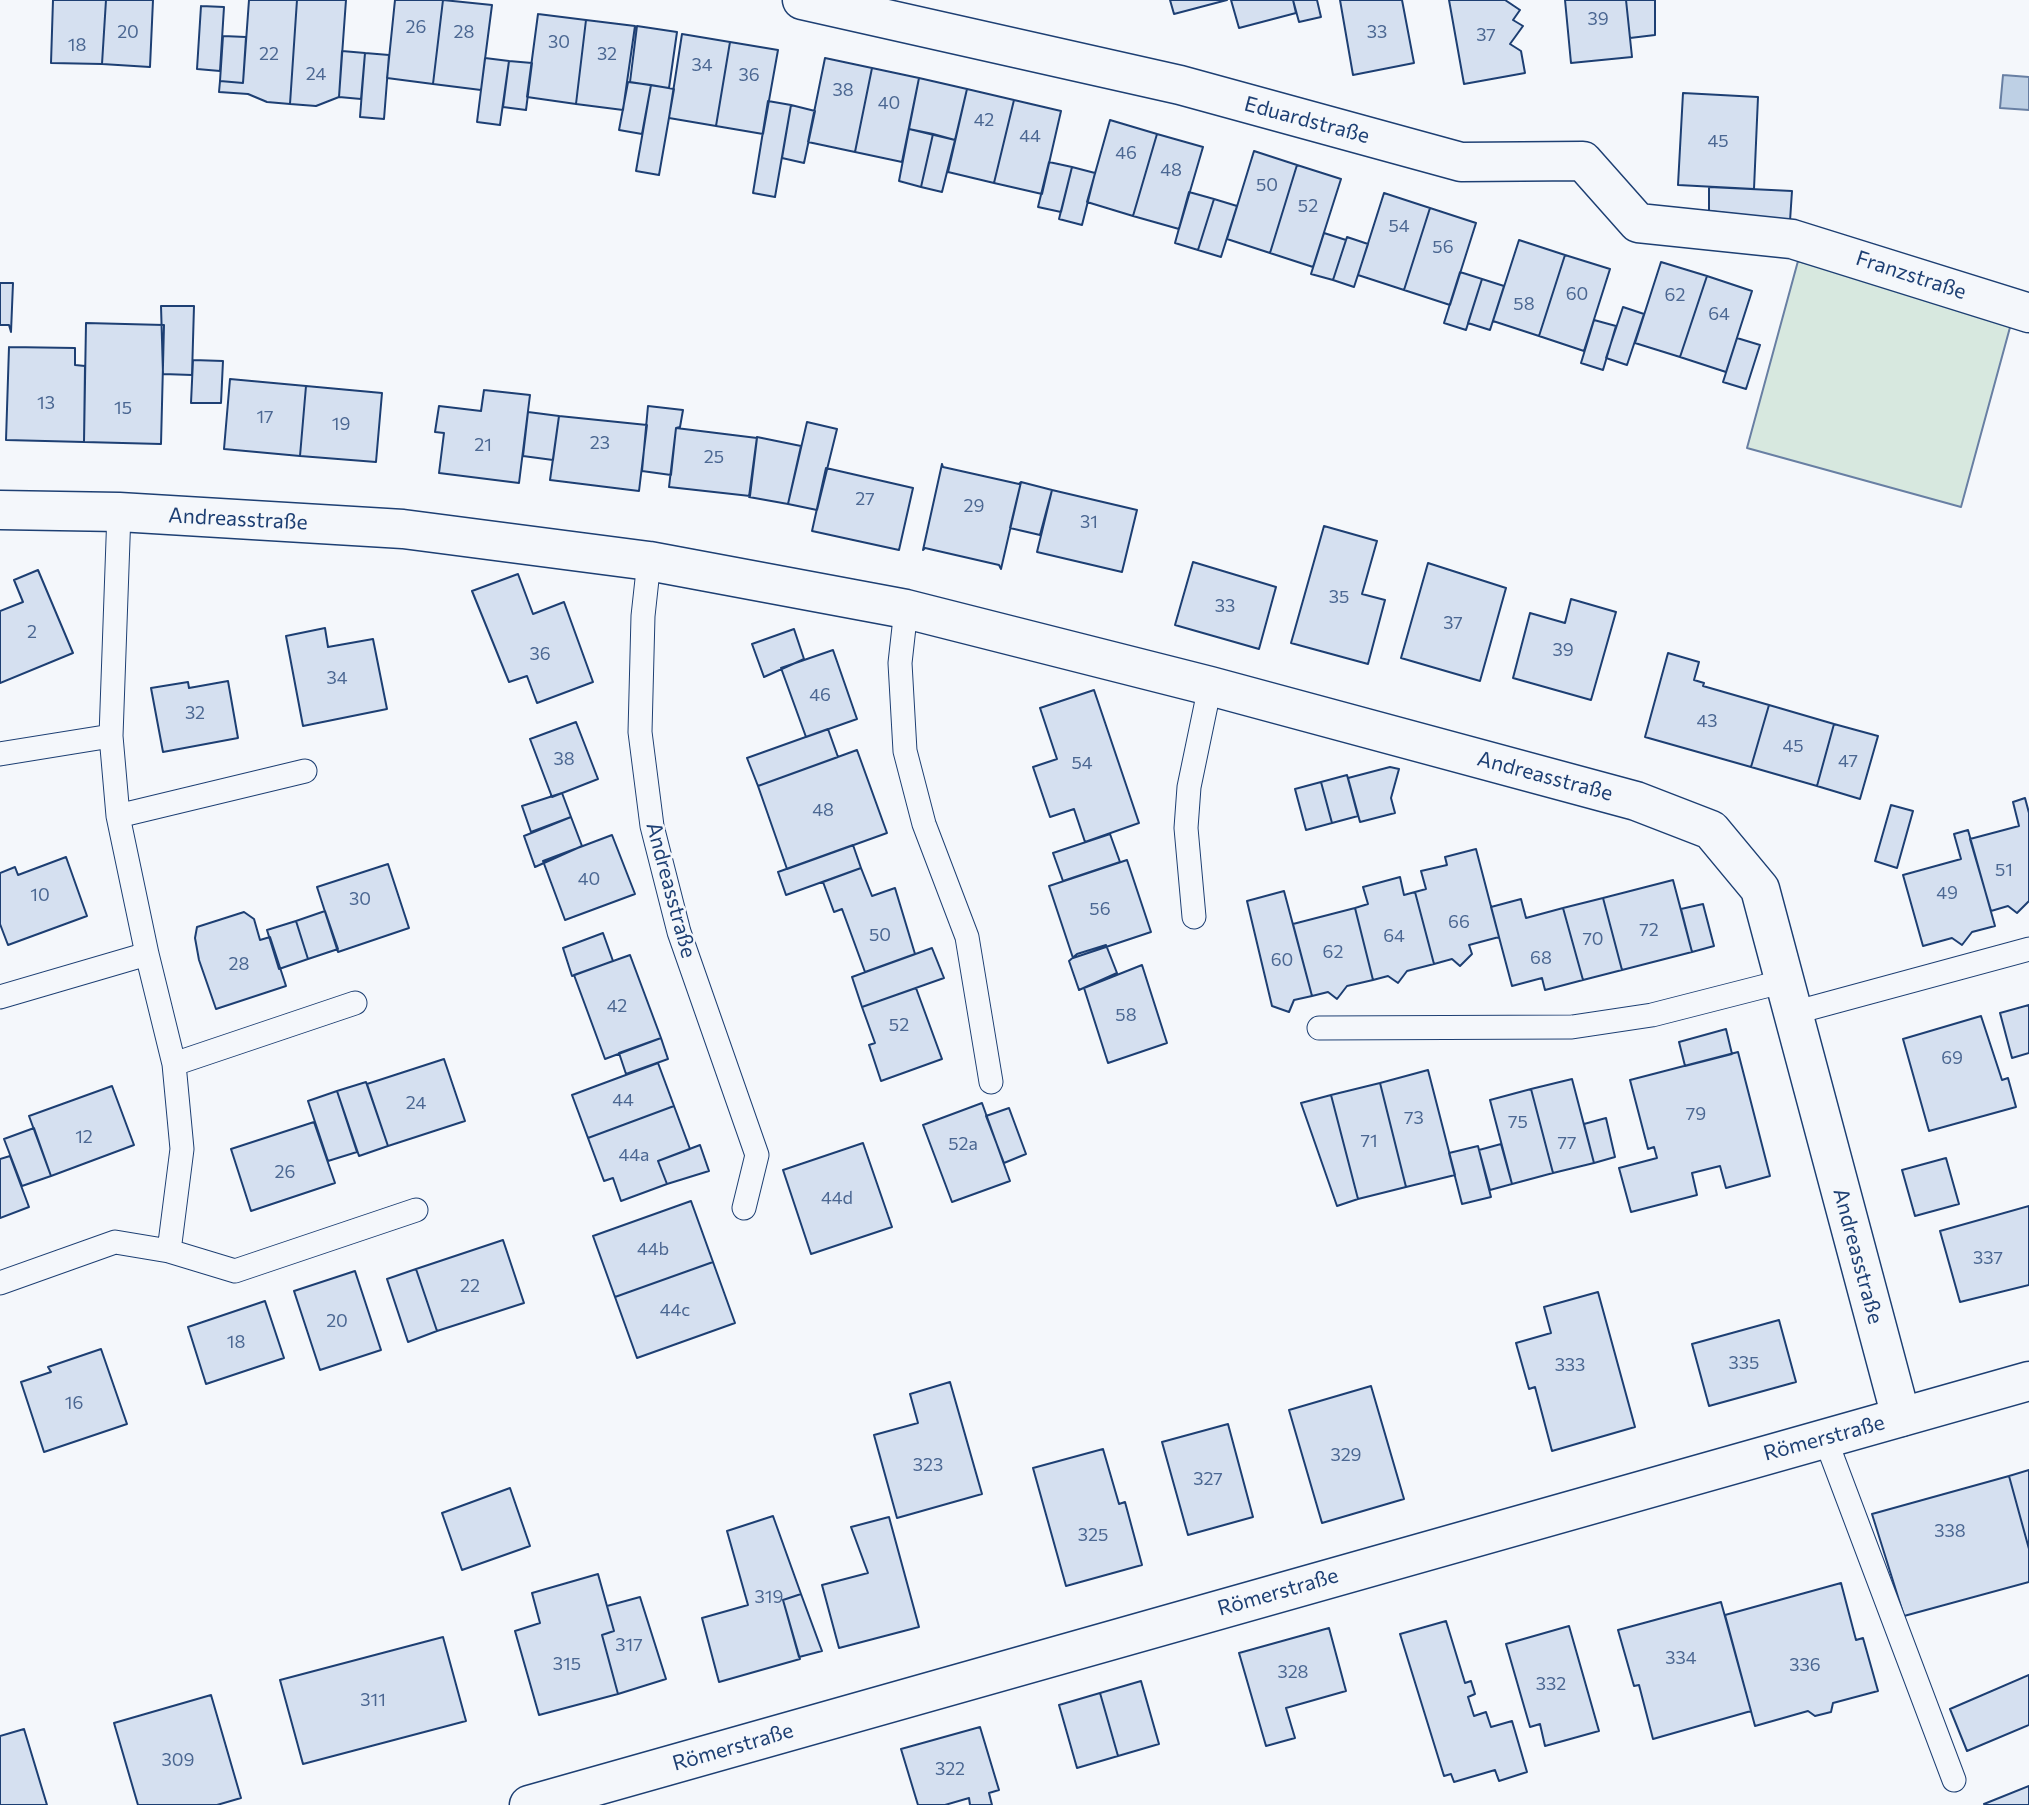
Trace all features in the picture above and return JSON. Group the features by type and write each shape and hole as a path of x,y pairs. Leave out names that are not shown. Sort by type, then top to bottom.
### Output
{"street":[{"name":"Eduardstraße","path":"802,0 1180,85 1461,162 1583,161 1639,223 1792,239"},
{"name":"Franzstraße","path":"1792,239 2029,313"},
{"name":"Andreasstraße","path":"0,510 118,512 403,529 649,561 906,610 1210,686 1636,801 1711,830 1760,889 1901,1417"},
{"name":"Römerstraße","path":"535,1804 2029,1381"}],"lane":[{"path":"118,512 111,736 118,816 147,954 174,1064 181,1149 169,1251"},
{"name":"Andreasstraße","path":"649,561 643,616 640,732 652,826 679,932 757,1155 744,1209"},
{"path":"906,610 900,663 905,751 924,824 967,937 991,1082"},
{"path":"1194,917 1186,828 1189,787 1210,686"},
{"path":"0,754 111,736"},
{"path":"118,816 305,771"},
{"path":"1319,1028 1572,1027 1789,997 2029,949"},
{"path":"0,997 147,954"},
{"path":"174,1064 355,1003"},
{"path":"0,1283 115,1242 169,1251 235,1271 416,1210"},
{"path":"1825,1438 1954,1780"}],"shaded area":[{"path":"1798,261 2012,320 1961,507 1747,448"}],"water":[{"path":"2003,75 2029,77 2029,110 2000,108"}],"building":[{"path":"53,0 106,0 102,64 51,63"},
{"path":"106,0 153,0 150,67 102,64"},
{"path":"249,0 297,0 290,104 267,102 248,94 219,92 220,81 243,83"},
{"path":"297,0 346,0 339,97 316,106 290,104"},
{"path":"395,0 443,0 433,84 387,78"},
{"path":"443,0 492,5 481,90 433,84"},
{"path":"1170,0 1227,0 1174,14"},
{"path":"1231,0 1293,0 1296,13 1239,28"},
{"path":"1293,0 1317,0 1321,17 1299,22"},
{"path":"1340,0 1402,0 1414,63 1353,75"},
{"path":"1449,0 1505,0 1520,10 1513,20 1523,26 1510,44 1521,51 1525,73 1464,84"},
{"path":"1565,0 1626,0 1632,57 1571,63"},
{"path":"1626,0 1655,0 1655,35 1630,38"},
{"path":"201,6 224,7 220,71 197,69"},
{"path":"538,14 586,20 576,104 527,97"},
{"path":"586,20 635,26 623,110 576,104"},
{"path":"637,26 677,32 669,88 630,82"},
{"path":"682,34 730,42 716,126 669,118"},
{"path":"223,36 246,37 243,83 220,81"},
{"path":"730,42 778,50 763,134 716,126"},
{"path":"342,51 365,53 361,99 339,97"},
{"path":"365,53 389,55 384,119 360,117"},
{"path":"485,58 509,61 500,125 477,122"},
{"path":"825,58 872,68 855,152 808,142"},
{"path":"509,61 532,63 526,110 503,107"},
{"path":"872,68 919,78 902,162 855,152"},
{"path":"919,78 967,89 955,140 909,129"},
{"path":"628,82 651,85 642,134 619,130"},
{"path":"651,85 674,89 659,175 636,171"},
{"path":"967,89 1014,100 994,183 948,172"},
{"path":"1683,93 1758,97 1754,189 1678,185"},
{"path":"1014,100 1061,111 1042,194 994,183"},
{"path":"768,101 791,105 775,197 753,193"},
{"path":"791,105 815,111 804,163 782,158"},
{"path":"1110,120 1157,134 1133,216 1087,202"},
{"path":"909,129 933,134 921,187 899,181"},
{"path":"933,134 955,140 942,192 921,187"},
{"path":"1157,134 1203,147 1179,229 1133,216"},
{"path":"1254,151 1297,165 1270,253 1227,239"},
{"path":"1049,162 1072,167 1061,212 1038,207"},
{"path":"1297,165 1341,179 1313,267 1270,253"},
{"path":"1072,167 1095,173 1082,225 1059,219"},
{"path":"1709,187 1792,191 1790,221 1709,211"},
{"path":"1189,192 1214,199 1198,250 1175,243"},
{"path":"1384,193 1430,208 1404,290 1358,275"},
{"path":"1214,199 1237,206 1221,257 1198,250"},
{"path":"1430,208 1476,223 1450,305 1404,290"},
{"path":"1324,233 1346,240 1333,280 1311,274"},
{"path":"1347,237 1368,244 1354,287 1333,280"},
{"path":"1519,240 1565,255 1539,336 1493,321"},
{"path":"1565,255 1610,269 1584,351 1539,336"},
{"path":"1661,262 1707,276 1680,357 1635,343"},
{"path":"1460,272 1482,279 1466,330 1444,323"},
{"path":"1707,276 1752,291 1726,372 1680,357"},
{"path":"1482,279 1504,286 1490,330 1468,323"},
{"path":"0,283 13,283 11,332 9,325 0,325"},
{"path":"161,306 194,306 192,375 163,374"},
{"path":"1623,307 1644,314 1627,365 1606,358"},
{"path":"1594,320 1616,326 1603,370 1581,363"},
{"path":"86,323 164,325 161,444 84,442"},
{"path":"1737,338 1760,345 1746,389 1723,382"},
{"path":"9,347 75,348 75,365 85,366 84,442 6,440"},
{"path":"193,360 223,361 221,403 191,403"},
{"path":"230,379 306,386 300,456 224,449"},
{"path":"306,386 382,393 376,462 300,456"},
{"path":"484,390 530,395 519,483 439,473 444,433 435,432 439,406 481,411"},
{"path":"648,406 683,410 680,427 676,428 671,475 642,471"},
{"path":"528,412 559,416 553,460 523,456"},
{"path":"559,416 647,425 639,491 550,480"},
{"path":"807,422 837,429 817,510 788,504"},
{"path":"676,428 757,438 750,496 669,487"},
{"path":"757,437 801,446 788,504 749,497"},
{"path":"942,464 943,467 1019,484 1021,482 1001,569 999,565 925,548 923,550"},
{"path":"826,468 913,488 899,550 812,531"},
{"path":"1021,482 1052,490 1040,535 1010,528"},
{"path":"1052,490 1137,510 1122,572 1037,552"},
{"path":"1324,526 1377,541 1362,594 1385,600 1368,664 1291,643"},
{"path":"1193,562 1276,587 1259,649 1175,625"},
{"path":"1428,563 1506,588 1480,681 1401,658"},
{"path":"38,570 73,653 0,683 0,611 23,602 14,580"},
{"path":"518,574 533,614 564,602 593,682 537,703 527,676 509,682 472,591"},
{"path":"1571,599 1616,612 1591,700 1513,678 1530,613 1565,623"},
{"path":"325,628 328,647 373,639 387,709 303,726 286,636"},
{"path":"794,629 804,659 764,677 752,644"},
{"path":"833,650 857,719 806,737 781,668"},
{"path":"1668,653 1699,662 1694,680 1704,683 1703,686 1769,705 1751,767 1645,737"},
{"path":"228,681 238,738 163,752 151,688 188,682 189,688"},
{"path":"1094,690 1139,823 1085,842 1074,809 1050,817 1033,767 1057,759 1040,708"},
{"path":"1769,705 1834,724 1817,786 1751,767"},
{"path":"576,722 598,779 552,797 530,739"},
{"path":"1834,724 1878,736 1860,799 1817,786"},
{"path":"828,729 838,757 758,786 747,758"},
{"path":"857,750 887,833 787,869 758,786"},
{"path":"1390,767 1399,769 1391,798 1395,813 1360,822 1348,778"},
{"path":"1347,775 1358,816 1332,823 1321,782"},
{"path":"1321,782 1332,823 1306,830 1295,789"},
{"path":"562,793 571,817 531,832 522,806"},
{"path":"2025,798 2029,813 2029,901 2017,913 2008,906 1991,911 1970,839 2019,826 2013,802"},
{"path":"1891,805 1913,811 1897,868 1875,861"},
{"path":"571,817 582,846 535,867 524,836"},
{"path":"1968,830 1995,926 1972,932 1962,945 1952,938 1923,946 1903,875 1961,859 1954,834"},
{"path":"1110,834 1120,862 1063,881 1053,853"},
{"path":"612,835 635,894 565,920 543,861"},
{"path":"853,845 861,868 786,895 778,872"},
{"path":"1476,849 1499,937 1469,945 1472,954 1460,966 1452,959 1434,964 1415,892 1426,889 1421,871 1447,865 1445,857"},
{"path":"66,857 87,916 8,945 0,924 0,873 15,867 18,875"},
{"path":"1127,860 1151,932 1073,958 1049,886"},
{"path":"388,864 409,928 338,952 317,887"},
{"path":"861,868 872,896 895,888 915,954 865,972 842,909 834,912 823,882"},
{"path":"1400,877 1404,895 1415,892 1434,964 1407,971 1398,983 1388,976 1373,980 1355,908 1368,904 1363,887"},
{"path":"1673,880 1692,952 1622,970 1603,898"},
{"path":"1284,891 1312,996 1294,1000 1289,1012 1272,1006 1247,901"},
{"path":"1603,898 1622,970 1583,980 1563,908"},
{"path":"1521,899 1526,918 1563,908 1583,980 1545,990 1542,978 1512,986 1491,907"},
{"path":"1703,904 1714,946 1692,952 1681,909"},
{"path":"1355,908 1373,980 1347,986 1337,999 1328,992 1312,996 1293,924"},
{"path":"325,911 338,949 308,959 296,921"},
{"path":"244,912 254,919 260,940 270,937 286,986 216,1009 199,960 195,938 197,927"},
{"path":"296,921 308,959 279,969 267,930"},
{"path":"603,933 613,961 572,976 563,948"},
{"path":"1106,945 1117,973 1079,990 1069,961 1077,954"},
{"path":"932,948 944,978 862,1007 852,977"},
{"path":"630,955 661,1038 605,1059 574,975"},
{"path":"1142,965 1167,1043 1108,1063 1084,988"},
{"path":"916,988 942,1059 881,1081 869,1045 875,1043 862,1007"},
{"path":"2029,1005 2029,1053 2012,1058 2000,1013"},
{"path":"1981,1016 2002,1080 2008,1078 2016,1107 1929,1131 1903,1039"},
{"path":"1726,1029 1732,1054 1685,1066 1679,1042"},
{"path":"661,1038 668,1059 626,1074 619,1053"},
{"path":"1738,1052 1770,1176 1726,1188 1720,1166 1692,1173 1697,1195 1631,1212 1619,1168 1657,1158 1654,1147 1648,1149 1630,1080"},
{"path":"444,1059 465,1121 388,1146 367,1084"},
{"path":"658,1063 674,1106 588,1138 572,1095"},
{"path":"1428,1070 1455,1175 1406,1187 1380,1083"},
{"path":"1572,1079 1594,1163 1553,1173 1531,1089"},
{"path":"366,1082 388,1146 359,1156 337,1091"},
{"path":"1380,1083 1406,1187 1358,1199 1331,1095"},
{"path":"112,1086 134,1145 51,1176 29,1116"},
{"path":"1531,1089 1553,1173 1512,1184 1490,1100"},
{"path":"337,1091 357,1152 328,1161 308,1101"},
{"path":"1331,1095 1358,1199 1337,1206 1301,1103"},
{"path":"982,1103 1010,1181 952,1202 923,1125"},
{"path":"674,1106 690,1149 658,1161 667,1184 621,1201 613,1178 604,1181 588,1138"},
{"path":"1009,1108 1026,1154 1004,1163 986,1116"},
{"path":"1606,1118 1615,1157 1594,1163 1584,1124"},
{"path":"314,1122 335,1183 251,1211 231,1149"},
{"path":"34,1128 51,1176 22,1186 4,1139"},
{"path":"863,1143 892,1227 811,1254 783,1170"},
{"path":"1501,1144 1512,1184 1490,1190 1479,1150"},
{"path":"700,1145 709,1171 667,1184 658,1161"},
{"path":"1478,1146 1491,1197 1462,1204 1449,1153"},
{"path":"10,1156 29,1207 0,1218 0,1159"},
{"path":"1946,1158 1959,1204 1915,1216 1902,1170"},
{"path":"691,1201 713,1262 615,1297 593,1236"},
{"path":"2029,1206 2029,1285 1960,1302 1940,1231"},
{"path":"503,1240 524,1303 437,1331 416,1269"},
{"path":"713,1262 735,1323 637,1358 615,1297"},
{"path":"416,1269 437,1331 408,1342 387,1279"},
{"path":"355,1271 381,1350 320,1370 294,1291"},
{"path":"1598,1292 1635,1427 1552,1451 1535,1387 1529,1389 1516,1343 1551,1333 1544,1307"},
{"path":"265,1301 284,1358 206,1384 188,1327"},
{"path":"1779,1320 1796,1382 1709,1406 1692,1344"},
{"path":"101,1349 127,1424 44,1452 21,1382 51,1372 48,1367"},
{"path":"950,1382 982,1494 897,1518 874,1435 918,1423 910,1394"},
{"path":"1371,1386 1404,1499 1322,1523 1289,1410"},
{"path":"1228,1424 1253,1517 1188,1535 1162,1442"},
{"path":"1103,1449 1119,1504 1125,1502 1142,1565 1066,1586 1033,1468"},
{"path":"2029,1470 2029,1549 2009,1476"},
{"path":"2009,1476 2029,1549 2029,1582 1904,1616 1872,1514"},
{"path":"510,1488 530,1546 462,1570 442,1513"},
{"path":"773,1516 801,1594 783,1600 800,1659 719,1682 702,1618 748,1605 727,1531"},
{"path":"889,1517 919,1627 839,1648 822,1585 868,1573 851,1527"},
{"path":"598,1574 614,1631 602,1635 618,1694 539,1715 515,1631 540,1623 532,1593"},
{"path":"1841,1583 1856,1640 1863,1638 1878,1691 1833,1703 1831,1712 1815,1716 1808,1711 1755,1726 1725,1615"},
{"path":"801,1594 822,1651 799,1657 783,1600"},
{"path":"640,1597 666,1679 618,1694 602,1635 614,1631 607,1606"},
{"path":"1721,1602 1751,1711 1653,1739 1639,1685 1634,1686 1618,1630"},
{"path":"1446,1621 1465,1683 1471,1681 1475,1694 1468,1697 1474,1716 1486,1712 1491,1727 1512,1721 1527,1772 1499,1781 1495,1770 1454,1782 1451,1774 1444,1776 1400,1634"},
{"path":"1569,1626 1599,1731 1545,1746 1540,1724 1530,1727 1506,1644"},
{"path":"1329,1628 1346,1691 1286,1708 1295,1738 1266,1746 1239,1653"},
{"path":"443,1637 466,1721 303,1764 280,1680"},
{"path":"2029,1675 2029,1725 1967,1751 1950,1709"},
{"path":"1141,1681 1159,1744 1118,1756 1100,1693"},
{"path":"1100,1693 1118,1756 1077,1768 1059,1705"},
{"path":"211,1695 241,1798 217,1805 138,1805 114,1723"},
{"path":"980,1727 999,1790 989,1793 992,1805 970,1805 969,1798 945,1805 918,1805 901,1749"},
{"path":"24,1729 47,1805 0,1805 0,1736"},
{"path":"2029,1786 2029,1805 1984,1804"}]}
